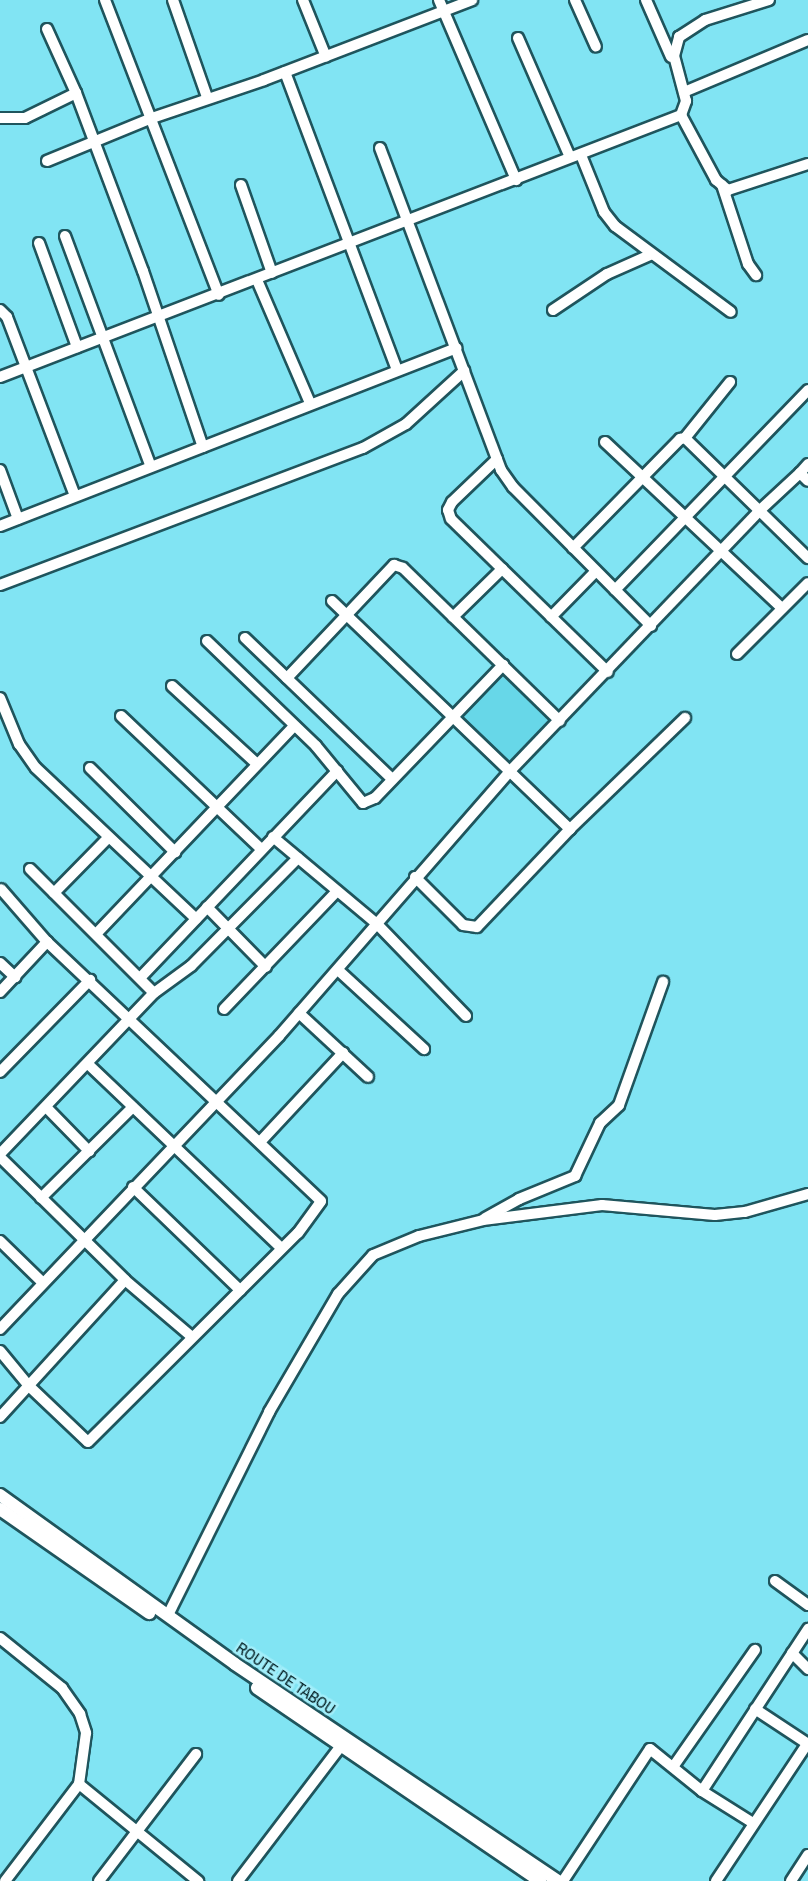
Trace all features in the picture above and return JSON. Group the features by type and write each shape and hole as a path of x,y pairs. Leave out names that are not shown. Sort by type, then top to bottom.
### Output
{"main road":[{"name":"ROUTE DE TABOU","path":"0,1495 168,1615 560,1881"},
{"name":"ROUTE DE TABOU","path":"0,1509 340,1747 540,1881"}],"street":[{"path":"105,0 219,295"},
{"path":"173,0 207,97"},
{"path":"303,0 326,57"},
{"path":"439,0 516,180"},
{"path":"47,161 207,97 326,57 472,0"},
{"path":"575,0 596,47"},
{"path":"0,377 410,222 681,115 685,110 684,92 675,65 646,0"},
{"path":"675,65 674,44 694,24 769,0"},
{"path":"47,29 76,93 94,141 159,318 203,447"},
{"path":"518,38 604,212 615,226 731,312"},
{"path":"684,92 808,40"},
{"path":"285,72 352,244 396,368"},
{"path":"0,118 26,118 76,93"},
{"path":"681,115 721,185 748,264 756,275"},
{"path":"380,148 410,222 496,459 513,488 651,626"},
{"path":"721,185 729,190 808,164"},
{"path":"241,185 272,273"},
{"path":"65,236 105,337 151,467"},
{"path":"39,243 77,347"},
{"path":"554,310 607,274 652,254"},
{"path":"257,280 310,404"},
{"path":"0,310 7,317 75,496"},
{"path":"0,526 203,447 396,368 456,348"},
{"path":"0,585 363,448 406,424 464,371"},
{"path":"573,548 680,439 685,438 730,382"},
{"path":"615,590 808,390"},
{"path":"685,438 724,479 808,558"},
{"path":"604,442 718,552 782,608"},
{"path":"496,459 448,510 451,519 608,672"},
{"path":"0,1329 338,970 415,877 510,771 608,672 718,552 759,512 804,477 808,464"},
{"path":"0,470 18,519"},
{"path":"287,678 394,565 403,568 560,721"},
{"path":"453,616 502,569"},
{"path":"551,617 596,571"},
{"path":"737,654 808,583"},
{"path":"332,601 570,829"},
{"path":"244,638 392,779"},
{"path":"207,641 294,726 337,771 363,803 375,798 503,664"},
{"path":"172,686 257,764"},
{"path":"0,698 18,744 36,768 150,879 196,919"},
{"path":"121,716 261,849"},
{"path":"415,877 463,925 477,927 570,829 685,718"},
{"path":"98,933 294,726"},
{"path":"90,768 175,852"},
{"path":"140,978 337,771"},
{"path":"54,893 109,837"},
{"path":"273,837 377,924 466,1016"},
{"path":"192,1337 125,1280 0,1155 132,1020 154,993 191,966 298,858"},
{"path":"30,870 98,933 154,993"},
{"path":"0,1351 29,1386 88,1442 281,1248 321,1202 90,980 47,942 1,889"},
{"path":"224,1009 337,891"},
{"path":"207,907 266,967"},
{"path":"0,992 47,942"},
{"path":"0,963 15,976"},
{"path":"338,970 424,1049"},
{"path":"0,1071 90,980"},
{"path":"483,1220 519,1198 575,1176 600,1123 619,1105 663,982"},
{"path":"299,1012 368,1077"},
{"path":"260,1142 343,1053"},
{"path":"88,1064 281,1248"},
{"path":"46,1107 89,1151"},
{"path":"41,1198 133,1107"},
{"path":"133,1187 240,1290"},
{"path":"168,1615 228,1489 338,1294 365,1262 382,1250 483,1220 602,1205 715,1215 777,1204 808,1194"},
{"path":"0,1241 43,1283"},
{"path":"0,1417 125,1280"},
{"path":"775,1581 808,1605"},
{"path":"702,1791 808,1629"},
{"path":"0,1638 62,1688 80,1714 86,1733 79,1784 5,1881"},
{"path":"673,1767 755,1650"},
{"path":"792,1653 808,1669"},
{"path":"716,1881 807,1744 755,1709"},
{"path":"238,1881 340,1747"},
{"path":"560,1881 650,1749 702,1791 753,1823"},
{"path":"99,1881 196,1754"},
{"path":"79,1784 198,1881"},
{"path":"791,1881 808,1855"}],"shaded area":[{"path":"502,670 552,718 507,764 458,716"}]}
